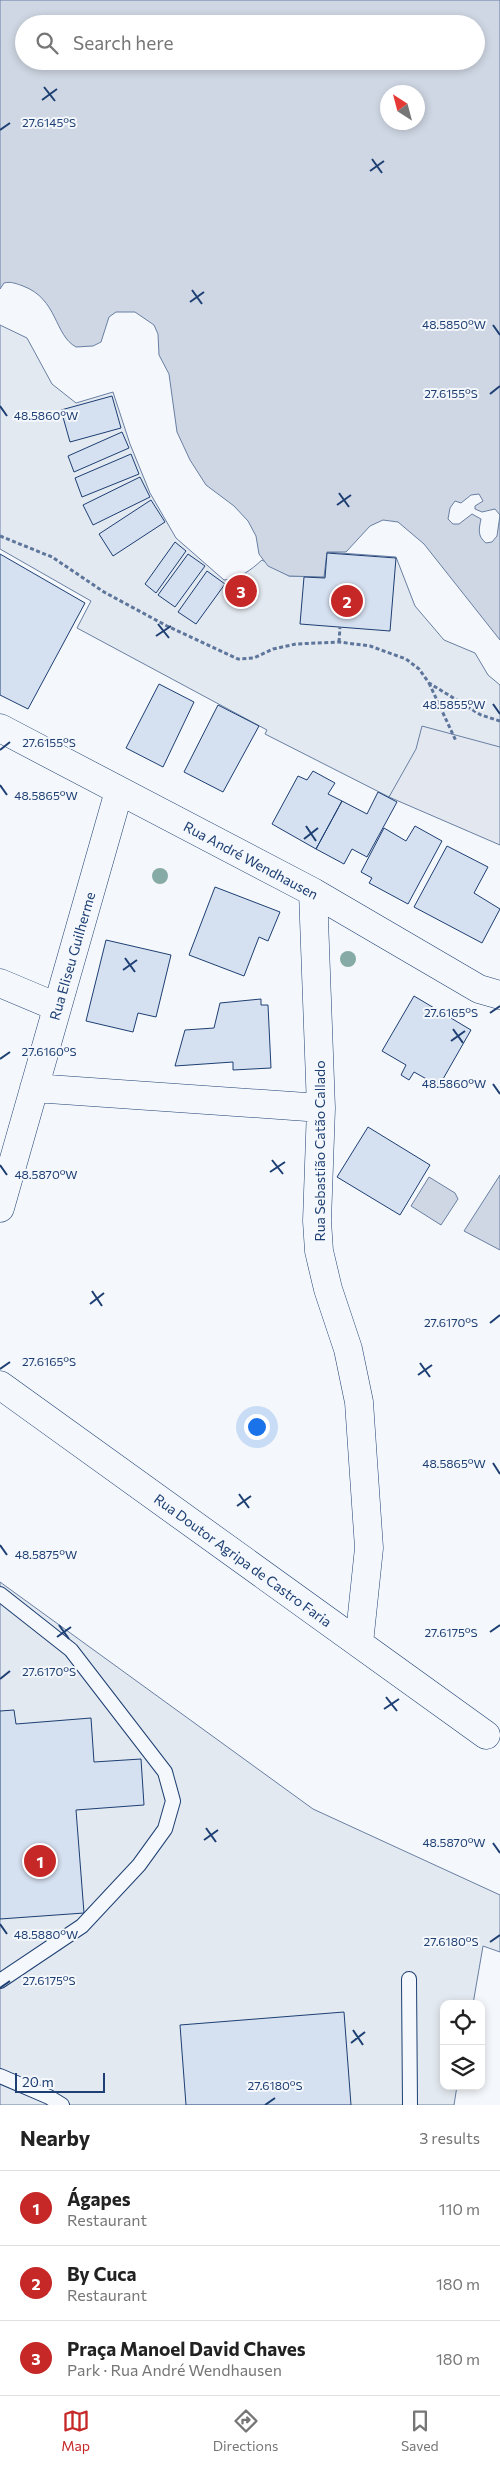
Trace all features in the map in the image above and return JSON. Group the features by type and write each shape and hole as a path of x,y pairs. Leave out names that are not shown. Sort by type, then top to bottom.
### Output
{"street":[{"name":"Rua André Wendhausen","path":"0,728 313,892 479,989 500,995"},
{"name":"Rua Eliseu Guilherme","path":"0,1208 119,791"},
{"name":"Rua Sebastião Catão Callado","path":"313,892 321,1108 317,1174 319,1251 328,1289 348,1350 359,1402 369,1548 359,1643"},
{"path":"0,983 57,1007"},
{"path":"34,1088 321,1108"},
{"name":"Rua Doutor Agripa de Castro Faria","path":"0,1385 486,1735"}],"lane":[{"path":"0,1594 71,1650 165,1772 173,1801 165,1829 139,1865 82,1926 0,1981"},
{"path":"409,1979 410,2105"},
{"path":"0,2076 48,2096 62,2105"}],"path":[{"path":"0,536 52,558 104,592 167,626 238,659 254,658 273,649 296,644 339,642 370,646 406,659 419,669 429,683 456,741"},
{"path":"339,642 340,627"},
{"path":"429,683 481,715 500,721"}],"shaded area":[{"path":"0,0 500,0 500,515 500,640 424,544 398,522 383,520 370,526 346,552 327,552 324,577 289,576 268,566 259,554 256,536 248,521 234,506 206,485 190,460 177,432 169,374 159,355 158,334 154,325 135,312 116,312 109,317 101,342 93,346 76,347 63,334 43,299 23,286 4,283 0,289","holes":["479,494 483,501 475,506 475,509 482,512 495,509 500,515 497,536 492,542 486,543 480,535 481,519 472,514 459,524 453,524 448,519 450,508 455,501 461,503 471,495"]},
{"path":"0,325 27,338 52,384 76,403 113,392 130,444 150,493 176,538 224,580 235,578 262,560 289,576 324,577 326,552 396,557 415,606 444,640 475,653 488,675 500,685 500,843 391,794 389,797 265,734 267,730 77,628 91,601 0,549"},
{"path":"422,726 500,747 500,845 389,797 416,749"},
{"path":"500,1175 500,1250 464,1231"},
{"path":"429,1177 455,1193 458,1199 441,1225 411,1206"},
{"path":"0,1582 313,1809 500,1895 500,1952 483,1946 474,2000 440,2000 440,2090 456,2090 454,2105 0,2105"}],"building":[{"path":"112,396 121,428 70,442 61,410"},
{"path":"122,432 129,448 74,472 68,456"},
{"path":"131,454 139,474 82,497 75,478"},
{"path":"140,477 150,497 93,525 83,505"},
{"path":"151,500 165,522 113,556 99,534"},
{"path":"175,542 186,551 156,593 145,584"},
{"path":"327,553 396,558 390,631 300,624 304,577 325,578"},
{"path":"0,554 85,603 28,709 0,695"},
{"path":"188,554 205,566 175,607 158,595"},
{"path":"207,571 225,584 196,624 178,612"},
{"path":"159,684 194,702 163,767 126,748"},
{"path":"218,705 259,726 223,792 184,772"},
{"path":"313,771 335,783 328,794 342,801 316,849 272,824 298,776 307,780"},
{"path":"378,792 397,802 367,857 352,849 344,864 316,849 342,801 367,814"},
{"path":"415,826 442,841 408,904 369,883 372,878 361,872 384,828 406,841"},
{"path":"447,846 488,867 474,893 500,909 482,943 414,907"},
{"path":"215,887 280,912 268,941 259,937 244,976 189,955"},
{"path":"106,940 171,955 156,1017 138,1013 133,1032 86,1021"},
{"path":"414,996 471,1030 439,1086 414,1072 409,1080 401,1075 406,1065 382,1051"},
{"path":"261,999 261,1005 268,1005 271,1068 233,1070 233,1062 175,1066 185,1030 214,1028 220,1003"},
{"path":"368,1127 430,1165 400,1215 337,1177"},
{"path":"14,1710 16,1724 91,1718 94,1762 141,1759 144,1805 76,1810 84,1913 0,1919 0,1711"},
{"path":"344,2012 351,2105 186,2105 180,2025"}],"place":[{"name":"Praça Manoel David Chaves","path":"241,591"},
{"name":"By Cuca","path":"347,601"},
{"name":"Ágapes","path":"40,1861"}]}
